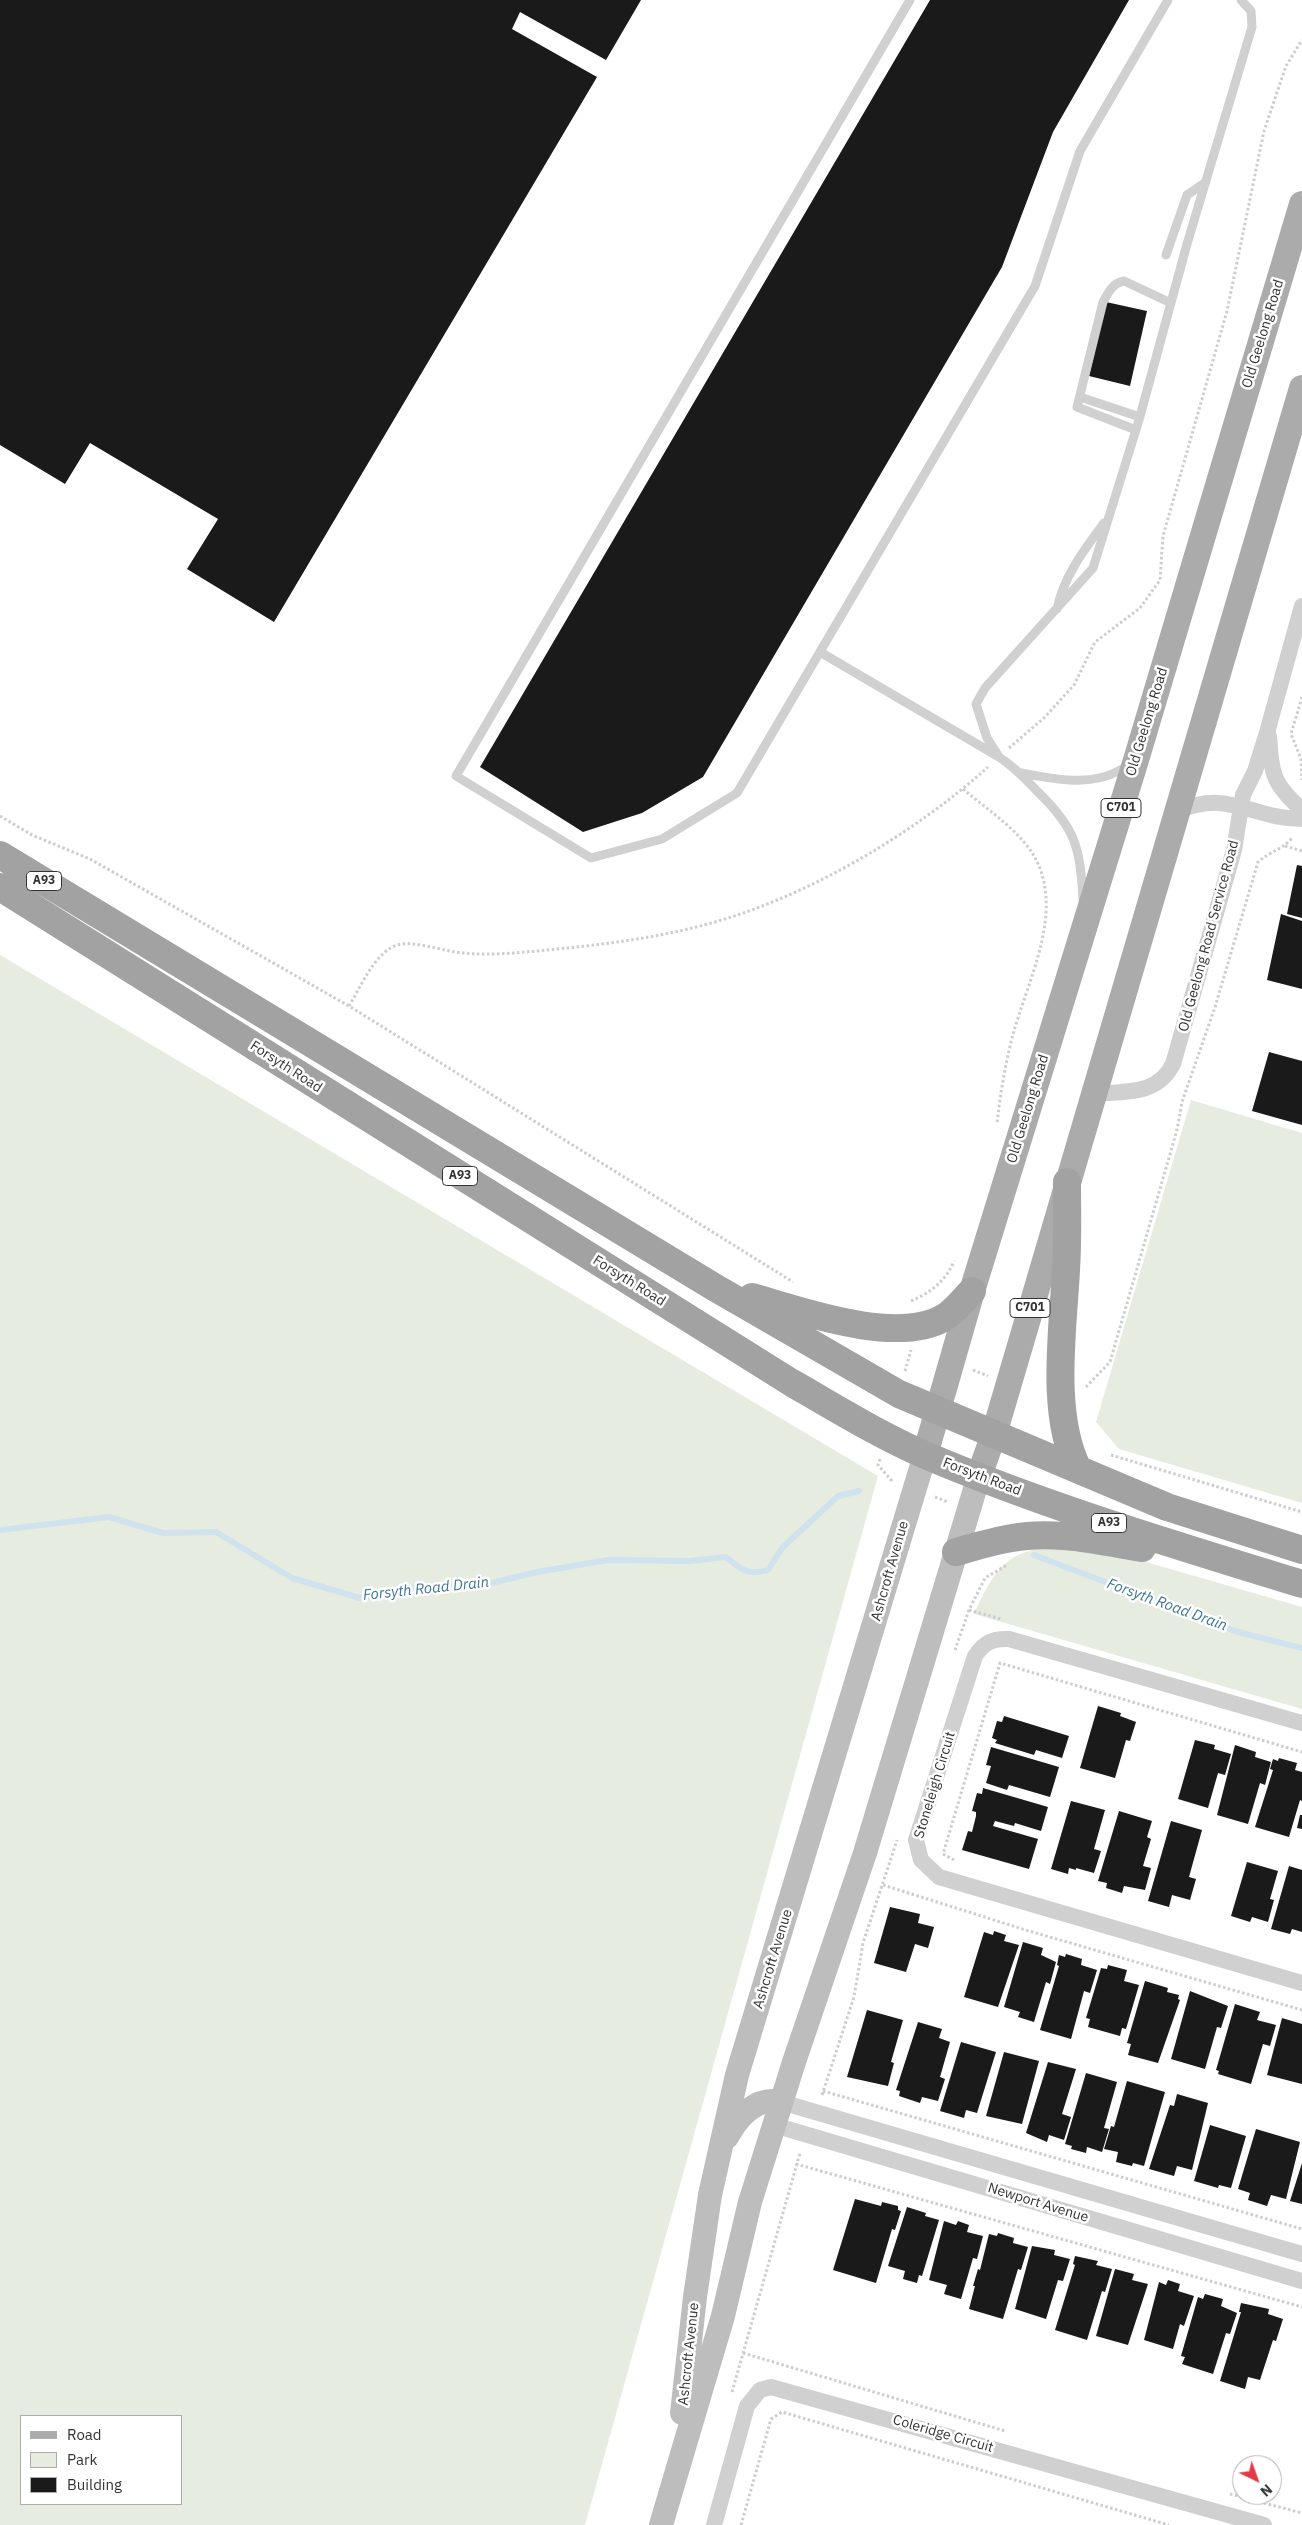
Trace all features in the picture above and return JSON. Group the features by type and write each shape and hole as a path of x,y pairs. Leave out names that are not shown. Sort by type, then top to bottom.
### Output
{"highway":[{"name":"A93","path":"0,855 714,1287 899,1394 1167,1507 1302,1550"},
{"name":"Forsyth Road","path":"0,887 792,1383 886,1436 925,1455 979,1476 1142,1534 1302,1584"},
{"path":"1067,1182 1062,1397 1064,1432 1069,1452 1078,1469"},
{"path":"714,1287 851,1324 882,1327 926,1325 945,1317 972,1291"},
{"path":"956,1552 1012,1537 1078,1537 1240,1565"}],"main road":[{"name":"Old Geelong Road","path":"939,1412 972,1291 1136,760 1302,204"},
{"name":"C701","path":"979,1476 994,1434 1302,388"},
{"name":"C701","path":"925,1455 939,1412"},
{"name":"Ashcroft Avenue","path":"675,2475 695,2297 710,2195 737,2075 925,1455"},
{"name":"Ashcroft Avenue","path":"661,2525 722,2316 750,2202 781,2102 865,1853 979,1476"},
{"path":"720,2151 732,2127 745,2112 767,2100 781,2102"}],"street":[{"name":"Old Geelong Road Service Road","path":"1093,1094 1151,1088 1158,1084 1169,1072 1180,1046 1232,860 1240,808 1268,729 1302,606"},
{"path":"1177,811 1201,804 1219,803 1281,819 1300,816 1283,793 1272,770 1268,729"},
{"name":"Stoneleigh Circuit","path":"1302,1723 1009,1638 993,1640 988,1642 975,1656 916,1840 921,1860 939,1877 1302,1983"},
{"name":"Newport Avenue","path":"781,2102 1296,2253"},
{"name":"Newport Avenue","path":"774,2124 1302,2280"},
{"path":"1284,2276 1296,2253"},
{"name":"Coleridge Circuit","path":"714,2525 747,2406 755,2394 771,2387 1264,2525"}],"lane":[{"path":"910,0 456,776 591,858 662,839 737,793 1035,286 1080,151 1168,0"},
{"path":"998,757 986,738 976,704 985,688 1093,568 1140,417 1171,303 1252,27 1251,11 1241,0"},
{"path":"1166,255 1187,195 1206,182"},
{"path":"1136,430 1077,407 1103,302 1117,282 1124,281 1171,303"},
{"path":"1080,397 1140,417"},
{"path":"1056,610 1067,578 1086,547 1109,517"},
{"path":"820,652 1022,773 1068,824 1081,867 1084,927"},
{"path":"1022,773 1063,781 1100,779 1120,771 1136,760"}],"path":[{"path":"349,1006 380,956 398,945 464,953 516,953 598,946 697,927 753,909 810,885 875,850 963,788 1056,705 1074,685 1095,642 1140,608 1160,580 1163,536 1226,311 1264,131 1286,66 1302,40"},
{"path":"1302,697 1291,734 1301,759 1302,780"},
{"path":"963,788 1024,842 1038,864 1047,913 1039,953 1012,1037 1000,1094 996,1133"},
{"path":"0,816 32,835 90,860 349,1006 799,1286"},
{"path":"1085,1388 1110,1362 1177,1130 1182,1102 1215,1007 1258,862 1269,852 1285,846 1292,838 1300,816"},
{"path":"1285,846 1302,851"},
{"path":"906,1303 926,1294 941,1283 956,1257"},
{"path":"953,1657 969,1610 985,1578 1013,1561 1012,1537"},
{"path":"962,1862 942,1854 1000,1663 1302,1752"},
{"path":"814,2112 823,2091 854,1997 863,1943 897,1838"},
{"path":"883,1885 1029,1931 1302,2010"},
{"path":"823,2091 1302,2229"},
{"path":"730,2400 796,2164 807,2134"},
{"path":"796,2164 1302,2307"},
{"path":"743,2353 1015,2434"},
{"path":"742,2525 771,2419 782,2412 1169,2525"},
{"path":"1225,2492 1302,2513"}],"green space":[{"path":"0,955 878,1476 585,2525 0,2525"},
{"path":"1191,1100 1302,1133 1302,1503 1119,1449 1096,1422"},
{"path":"1080,1543 1302,1607 1302,1709 974,1614 994,1577 1013,1558 1025,1552"}],"building":[{"path":"0,0 641,0 606,60 520,12 512,29 597,77 274,622 187,569 218,519 90,443 65,484 0,445"},
{"path":"930,0 1129,0 1053,132 1002,267 703,777 642,813 583,832 480,767"},
{"path":"1106,302 1147,311 1130,386 1089,376"},
{"path":"1297,865 1302,866 1302,918 1287,914"},
{"path":"1281,914 1302,921 1302,989 1267,980"},
{"path":"1269,1052 1302,1061 1302,1125 1252,1111"},
{"path":"1098,1706 1121,1713 1120,1716 1136,1722 1130,1741 1126,1740 1115,1778 1080,1768"},
{"path":"1004,1716 1069,1736 1062,1758 1036,1750 1034,1755 995,1743 997,1740 992,1738 997,1721 1002,1722"},
{"path":"1195,1740 1215,1745 1214,1749 1231,1754 1225,1775 1218,1773 1208,1808 1178,1799"},
{"path":"1235,1745 1256,1752 1255,1757 1271,1762 1265,1785 1260,1783 1248,1824 1217,1815"},
{"path":"991,1747 1059,1767 1050,1797 1009,1785 1007,1790 986,1783 991,1766 986,1765"},
{"path":"1279,1758 1297,1763 1295,1770 1302,1772 1302,1801 1300,1800 1289,1837 1255,1827 1273,1770 1270,1769 1273,1759 1278,1761"},
{"path":"983,1788 1048,1807 1041,1831 1015,1823 1014,1826 995,1821 993,1826 1038,1839 1029,1869 962,1850 968,1831 972,1832 976,1812 972,1811 977,1793 982,1794"},
{"path":"1071,1801 1105,1810 1094,1849 1101,1851 1094,1873 1069,1868 1068,1874 1051,1869"},
{"path":"1119,1811 1152,1821 1147,1837 1151,1839 1143,1866 1151,1868 1145,1890 1124,1886 1122,1893 1106,1888 1107,1883 1098,1881"},
{"path":"1300,1815 1302,1815 1302,1829 1297,1828"},
{"path":"1171,1821 1202,1830 1189,1877 1196,1879 1190,1900 1172,1895 1169,1907 1148,1901"},
{"path":"1247,1862 1278,1871 1270,1899 1274,1900 1268,1922 1252,1917 1250,1922 1231,1916"},
{"path":"1289,1866 1302,1870 1302,1932 1292,1929 1290,1934 1271,1929"},
{"path":"890,1907 920,1914 918,1923 934,1927 928,1948 915,1944 906,1972 874,1963"},
{"path":"994,1931 1006,1935 1004,1941 1019,1945 998,2007 964,1997 984,1932 993,1935"},
{"path":"1023,1942 1043,1948 1041,1955 1056,1962 1050,1984 1046,1982 1034,2022 1018,2017 1020,2012 1004,2007"},
{"path":"1066,1954 1082,1959 1081,1965 1097,1970 1090,1993 1084,1991 1071,2039 1040,2030 1059,1966 1057,1965 1059,1955 1065,1957"},
{"path":"1108,1965 1127,1970 1124,1981 1139,1985 1126,2029 1122,2028 1120,2036 1088,2027 1090,2019 1086,2018 1101,1968 1107,1969"},
{"path":"1145,1981 1168,1988 1167,1992 1179,1995 1178,1999 1180,2000 1158,2063 1128,2055 1131,2044 1127,2043"},
{"path":"1190,1991 1228,2006 1221,2028 1217,2027 1205,2069 1171,2059"},
{"path":"1235,2004 1260,2012 1257,2020 1276,2025 1270,2046 1263,2044 1251,2084 1218,2074 1219,2071 1216,2070"},
{"path":"867,2010 903,2020 891,2062 894,2063 888,2086 847,2077"},
{"path":"1282,2018 1302,2024 1302,2084 1267,2075"},
{"path":"918,2022 942,2029 939,2038 950,2042 940,2077 945,2079 938,2101 922,2097 920,2103 899,2096 900,2091 896,2090"},
{"path":"961,2042 996,2052 977,2113 966,2110 964,2118 940,2111"},
{"path":"1004,2052 1039,2061 1022,2124 986,2116"},
{"path":"1048,2062 1076,2069 1062,2114 1071,2117 1064,2140 1049,2135 1047,2142 1026,2133"},
{"path":"1086,2073 1117,2082 1104,2128 1109,2129 1102,2152 1087,2147 1086,2153 1071,2149 1072,2146 1065,2144"},
{"path":"1127,2081 1165,2092 1144,2166 1133,2163 1132,2166 1116,2162 1118,2152 1104,2149 1111,2126 1114,2127"},
{"path":"1177,2094 1208,2103 1192,2170 1177,2166 1174,2176 1149,2169 1170,2105 1174,2106"},
{"path":"1210,2125 1246,2136 1231,2188 1219,2185 1218,2188 1194,2181"},
{"path":"1256,2129 1300,2142 1286,2199 1271,2195 1267,2206 1248,2200 1250,2193 1238,2189"},
{"path":"1302,2163 1302,2204 1290,2201"},
{"path":"855,2199 881,2206 882,2202 898,2206 898,2210 901,2211 895,2230 892,2229 876,2283 833,2270"},
{"path":"907,2207 926,2213 925,2216 939,2220 922,2276 919,2275 917,2283 903,2279 905,2271 888,2266"},
{"path":"944,2221 956,2225 958,2221 969,2225 967,2232 983,2236 977,2259 973,2258 961,2299 944,2294 947,2285 929,2280"},
{"path":"998,2233 1014,2238 1013,2243 1028,2247 1021,2270 1018,2269 1003,2319 969,2309 975,2286 973,2286 978,2269 980,2270 989,2234 997,2236"},
{"path":"1032,2246 1055,2250 1054,2255 1070,2259 1063,2281 1058,2280 1046,2319 1015,2309"},
{"path":"1075,2256 1098,2261 1096,2265 1112,2269 1105,2292 1102,2291 1087,2340 1055,2330 1075,2265 1073,2264"},
{"path":"1115,2269 1134,2274 1132,2280 1148,2284 1128,2345 1096,2336"},
{"path":"1168,2280 1180,2284 1178,2291 1194,2296 1184,2326 1180,2324 1173,2349 1144,2340 1159,2282 1166,2285"},
{"path":"1205,2294 1223,2299 1221,2306 1237,2313 1230,2334 1226,2333 1213,2374 1182,2364 1185,2357 1181,2356 1198,2297 1203,2299"},
{"path":"1241,2303 1269,2309 1268,2314 1283,2319 1276,2341 1273,2340 1260,2380 1248,2377 1245,2389 1220,2381 1241,2312 1239,2312"}],"waterway":[{"name":"Forsyth Road Drain","path":"0,1530 109,1517 163,1533 216,1532 292,1578 360,1598 421,1587 475,1587 537,1572 608,1560 690,1561 726,1557 745,1571 761,1572 768,1570 782,1548 838,1496 859,1491"},
{"name":"Forsyth Road Drain","path":"1034,1555 1238,1632 1302,1648"}]}
